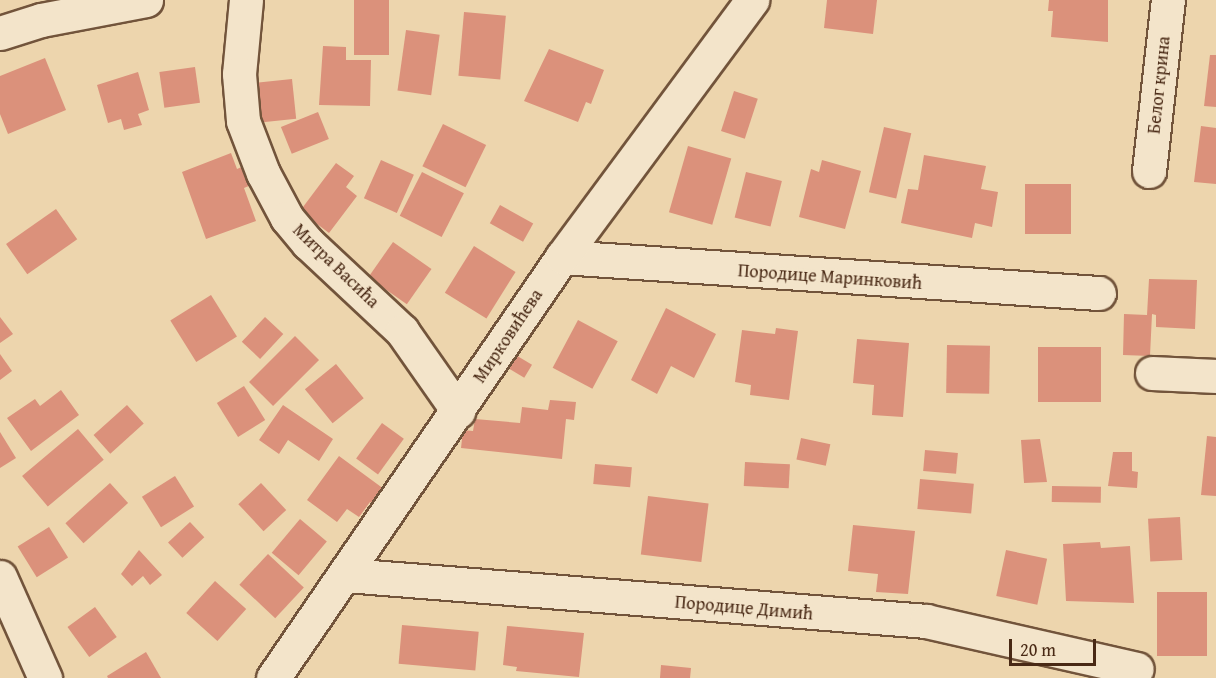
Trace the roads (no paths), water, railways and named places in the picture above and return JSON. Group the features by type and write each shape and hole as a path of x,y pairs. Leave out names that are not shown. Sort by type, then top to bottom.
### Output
{"street":[{"path":"0,33 40,20 146,0"},
{"name":"Митра Васића","path":"246,0 238,74 243,121 263,173 301,235 402,331 458,411"},
{"name":"Мирковићева","path":"273,678 346,575 562,257 752,0"},
{"name":"Белог крина","path":"1149,171 1168,0"},
{"name":"Породице Маринковић","path":"562,257 1099,293"},
{"path":"1152,373 1216,376"},
{"name":"Породице Димић","path":"346,575 926,621 1137,669"},
{"path":"0,577 45,678"}]}
